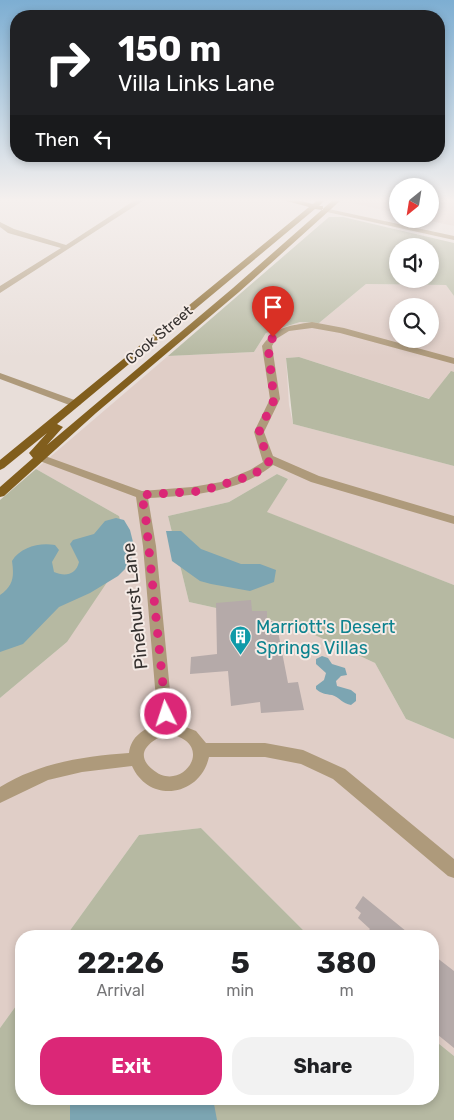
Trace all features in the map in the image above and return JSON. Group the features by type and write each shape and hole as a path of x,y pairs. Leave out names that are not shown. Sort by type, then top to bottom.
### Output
{"main road":[{"name":"Cook Street","path":"0,466 260,252"},
{"name":"Cook Street","path":"0,493 92,410 278,252"},
{"path":"185,332 199,315 235,283 237,279 234,274"},
{"path":"41,458 34,454 76,404"}],"street":[{"path":"0,290 58,252"},
{"path":"41,458 141,495 202,491 253,475 269,463 259,432 274,400 268,346 273,337 286,329 312,325 341,330 454,361"},
{"path":"0,376 76,404"},
{"path":"268,458 315,479 454,520"},
{"name":"Pinehurst Lane","path":"141,495 145,511 166,702 166,727"},
{"path":"166,727 176,727 193,735 201,750 197,768 191,775 172,784 152,781 139,768 136,759 141,741 156,729 166,727"},
{"path":"201,750 265,750 303,756 338,774 454,870"},
{"path":"0,796 44,773 61,768 136,759"}],"shaded area":[{"path":"366,284 389,284 389,288 439,288 439,285 446,285 454,296 454,372 450,372 430,399 299,357 286,358 289,405 293,424 454,466 454,585 266,512 288,479 277,474 229,502 168,516 189,602 293,625 375,663 406,719 454,739 454,1056 439,1044 439,930 303,930 201,828 139,835 70,930 15,930 15,1007 0,1028 0,698 67,642 119,516 36,469 168,356 254,352 266,333 300,322 319,323"}],"green space":[{"path":"288,252 389,252 389,284 366,284 319,323 300,322 266,333 254,352 168,356"},
{"path":"439,252 454,252 454,296 446,285 439,285"},
{"path":"299,357 429,399 451,371 454,372 454,466 293,424 286,358"},
{"path":"36,469 119,516 128,551 67,642 0,698 0,500"},
{"path":"277,474 288,479 267,512 454,585 454,739 406,719 375,663 293,625 189,602 168,516 229,502"},
{"path":"201,828 303,930 70,930 139,835"},
{"path":"15,1007 15,1105 439,1105 439,1044 454,1056 454,1120 0,1120 0,1028"}],"water":[{"path":"116,518 124,520 130,530 134,546 131,563 118,576 90,593 59,607 23,644 0,652 0,595 8,588 12,580 12,561 16,556 25,549 37,545 55,545 59,550 52,562 54,572 70,574 78,566 79,562 70,544 73,540 94,534 105,521"},
{"path":"166,531 181,531 201,549 241,564 260,564 276,570 274,582 250,591 200,581 172,561"},
{"path":"322,656 328,658 332,664 345,668 347,675 341,676 336,681 337,686 351,690 356,694 356,701 351,705 316,689 316,686 324,680 326,673 316,664 316,659"},
{"path":"70,1105 214,1105 217,1120 70,1120"}],"building":[{"name":"Marriott's Desert Springs Villas","path":"251,600 252,611 267,611 267,621 276,621 288,683 298,682 304,710 261,713 260,702 231,706 228,671 190,674 191,657 217,654 216,603"},
{"path":"363,896 405,930 369,930 358,918 361,913 355,908"},
{"path":"439,959 454,971 454,1048 439,1036"}],"place":[{"name":"Marriott's Desert Springs Villas","path":"240,656"}],"route":[{"path":"166,714 145,511 141,495 202,491 253,475 269,463 259,432 274,400 268,346 273,337"}]}
